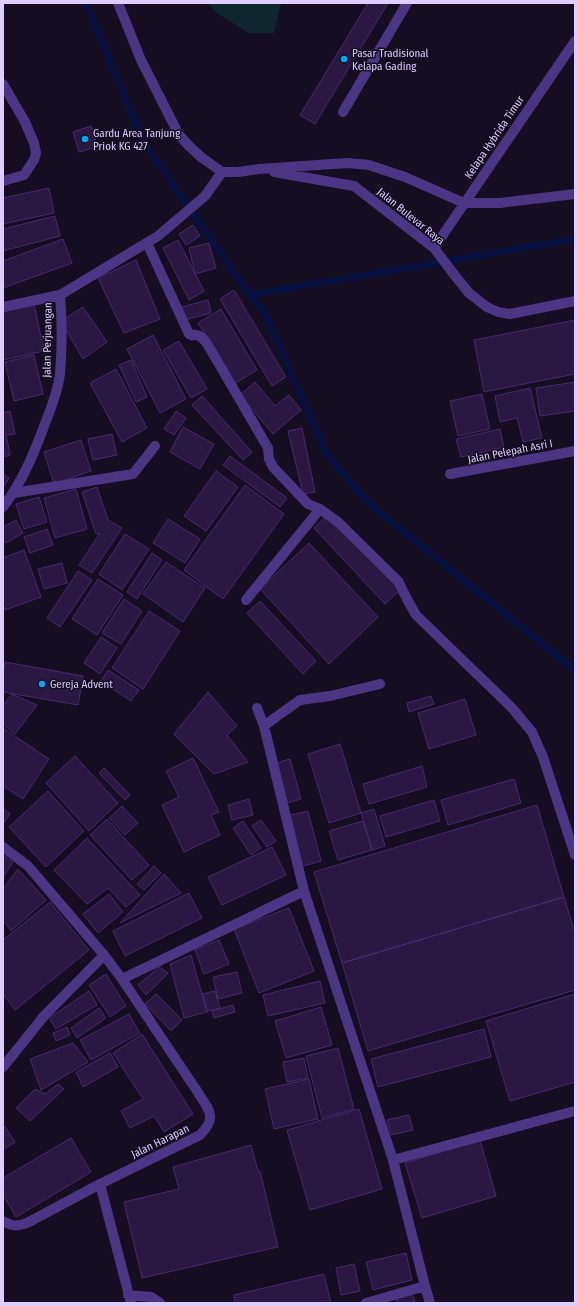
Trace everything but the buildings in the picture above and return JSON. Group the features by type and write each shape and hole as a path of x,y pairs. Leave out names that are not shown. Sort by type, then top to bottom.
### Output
{"street":[{"path":"118,3 141,60 179,135 201,157 222,172"},
{"path":"343,112 407,3"},
{"name":"Kelapa Hybrida Timur","path":"438,252 464,203 575,40"},
{"path":"3,84 25,122 34,143 36,153 34,160 24,175 3,181"},
{"name":"Jalan Bulevar Raya","path":"222,172 347,163 370,166 405,176 464,203 500,203 575,194"},
{"name":"Jalan Bulevar Raya","path":"259,169 354,186 438,252 469,293 487,307 498,312 510,314 575,301"},
{"name":"Jalan Perjuangan","path":"3,507 14,493 25,472 39,441 52,405 60,375 60,295 158,236 205,196 222,172"},
{"path":"147,243 189,334 200,336 204,339 268,448 269,459 273,467 308,504 320,509 338,522 398,581 416,615 512,708 532,732 543,758 575,855"},
{"path":"3,307 60,295"},
{"path":"14,493 133,474 155,446"},
{"name":"Jalan Pelepah Asri I","path":"450,474 575,451"},
{"path":"246,600 320,509"},
{"path":"264,726 300,700 330,696 380,684"},
{"path":"257,708 264,726 304,891 393,1160 430,1303"},
{"name":"Jalan Harapan","path":"3,847 28,866 104,955 122,979 197,1091 208,1109 211,1118 206,1128 200,1135 100,1184 27,1223 18,1226 9,1225 3,1221"},
{"path":"122,979 304,891"},
{"path":"3,1067 44,1016 104,955"},
{"path":"393,1160 575,1111"},
{"path":"100,1184 129,1299 151,1297 160,1303"},
{"path":"366,1303 425,1286"}],"green space":[{"path":"208,3 281,3 274,33 248,33 216,12"}],"waterway":[{"path":"86,3 144,143 250,295 264,312 328,456 371,505 575,670"},
{"path":"250,295 575,239"}],"place":[{"name":"Pasar Tradisional Kelapa Gading","path":"344,59"},
{"name":"Gardu Area Tanjung Priok KG 427","path":"85,139"},
{"name":"Gereja Advent","path":"42,684"}]}
